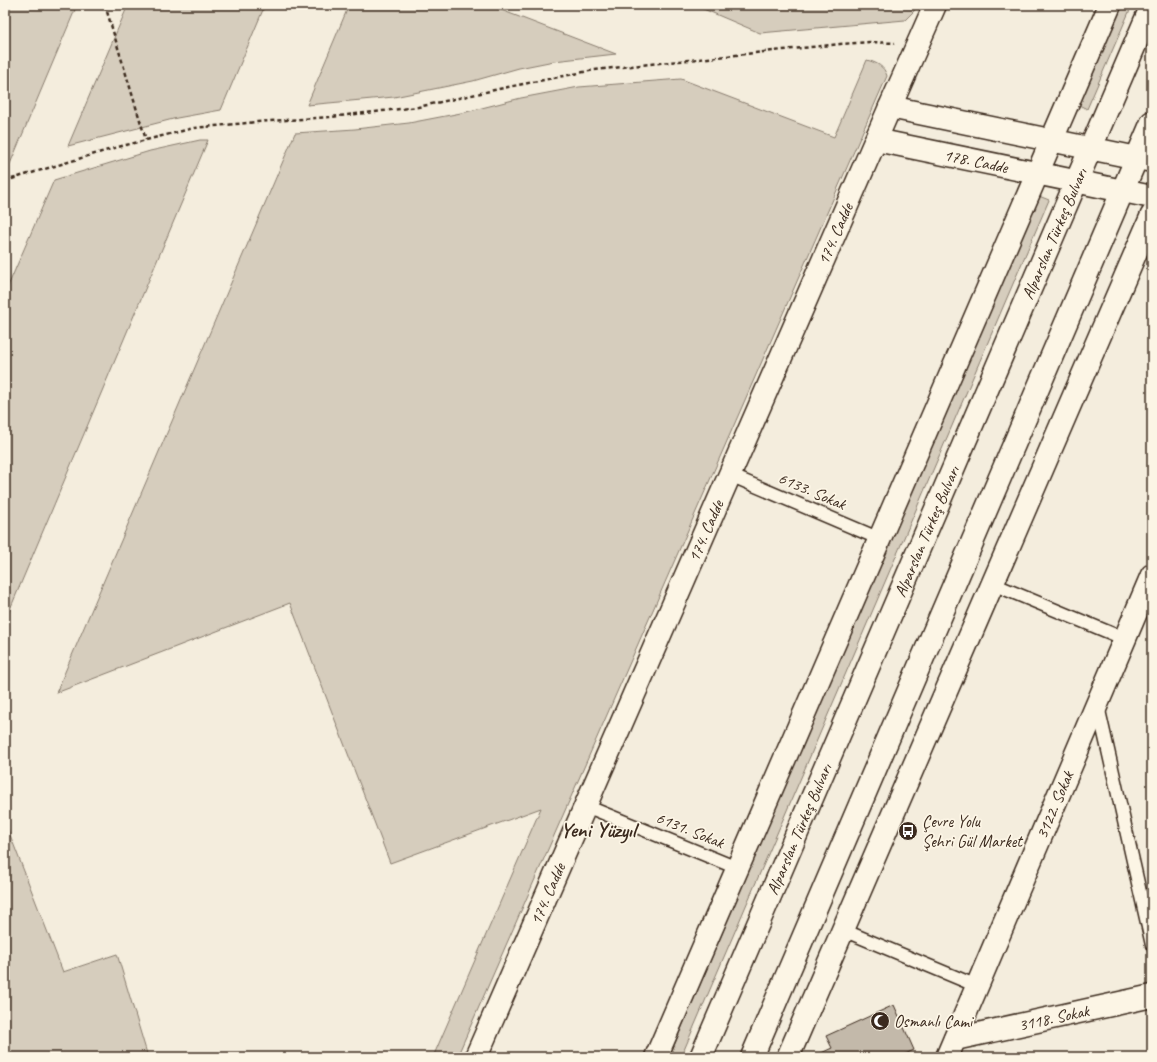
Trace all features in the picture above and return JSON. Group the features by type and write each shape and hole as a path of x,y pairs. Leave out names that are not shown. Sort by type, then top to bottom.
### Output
{"main road":[{"name":"174. Cadde","path":"476,1057 935,5"},
{"path":"656,1057 1037,174 1050,140 1110,5"},
{"name":"Alparslan Türkeş Bulvarı","path":"701,1057 1152,5"},
{"name":"178. Cadde","path":"890,107 1144,159"},
{"path":"752,1057 1123,191 1144,159 1152,122"},
{"name":"178. Cadde","path":"876,140 1152,197"},
{"path":"788,1057 1152,215"},
{"name":"3122. Sokak","path":"951,1048 1152,575"},
{"name":"3118. Sokak","path":"951,1048 1152,996"}],"lane":[{"name":"6133. Sokak","path":"730,475 880,539"},
{"path":"993,584 1125,639"},
{"path":"1098,703 1152,945"},
{"name":"6131. Sokak","path":"586,806 737,868"},
{"path":"843,930 977,986"}],"path":[{"path":"105,5 146,140"},
{"path":"5,181 146,140 194,128 330,117 418,107 531,82 594,70 870,42 887,42 917,46"}],"shaded area":[{"path":"5,5 77,5 10,164 5,165"},
{"path":"128,5 265,5 221,110 177,118 68,146"},
{"path":"349,5 488,5 616,54 554,61 519,68 473,81 394,97 307,105"},
{"path":"694,5 917,5 914,11 905,20 760,33"},
{"path":"1122,5 1132,5 1087,109 1079,105"},
{"path":"867,60 880,65 887,76 457,1057 433,1057 541,808 390,863 290,603 56,693 295,133 355,129 409,123 466,112 521,98 579,87 681,79 834,137"},
{"path":"200,140 208,140 5,621 5,293 54,180 150,151"},
{"path":"1039,196 1049,200 681,1057 669,1057"},
{"path":"5,822 63,972 117,954 148,1057 5,1057"}],"building":[{"name":"Osmanlı Cami","path":"894,1005 914,1050 899,1057 820,1057 819,1054 832,1048 826,1036"}],"place":[{"name":"Çevre Yolu Şehri Gül Market","path":"908,831"},
{"name":"Osmanlı Cami","path":"880,1021"}],"district":[{"name":"Yeni Yüzyıl","path":"598,830"}]}
